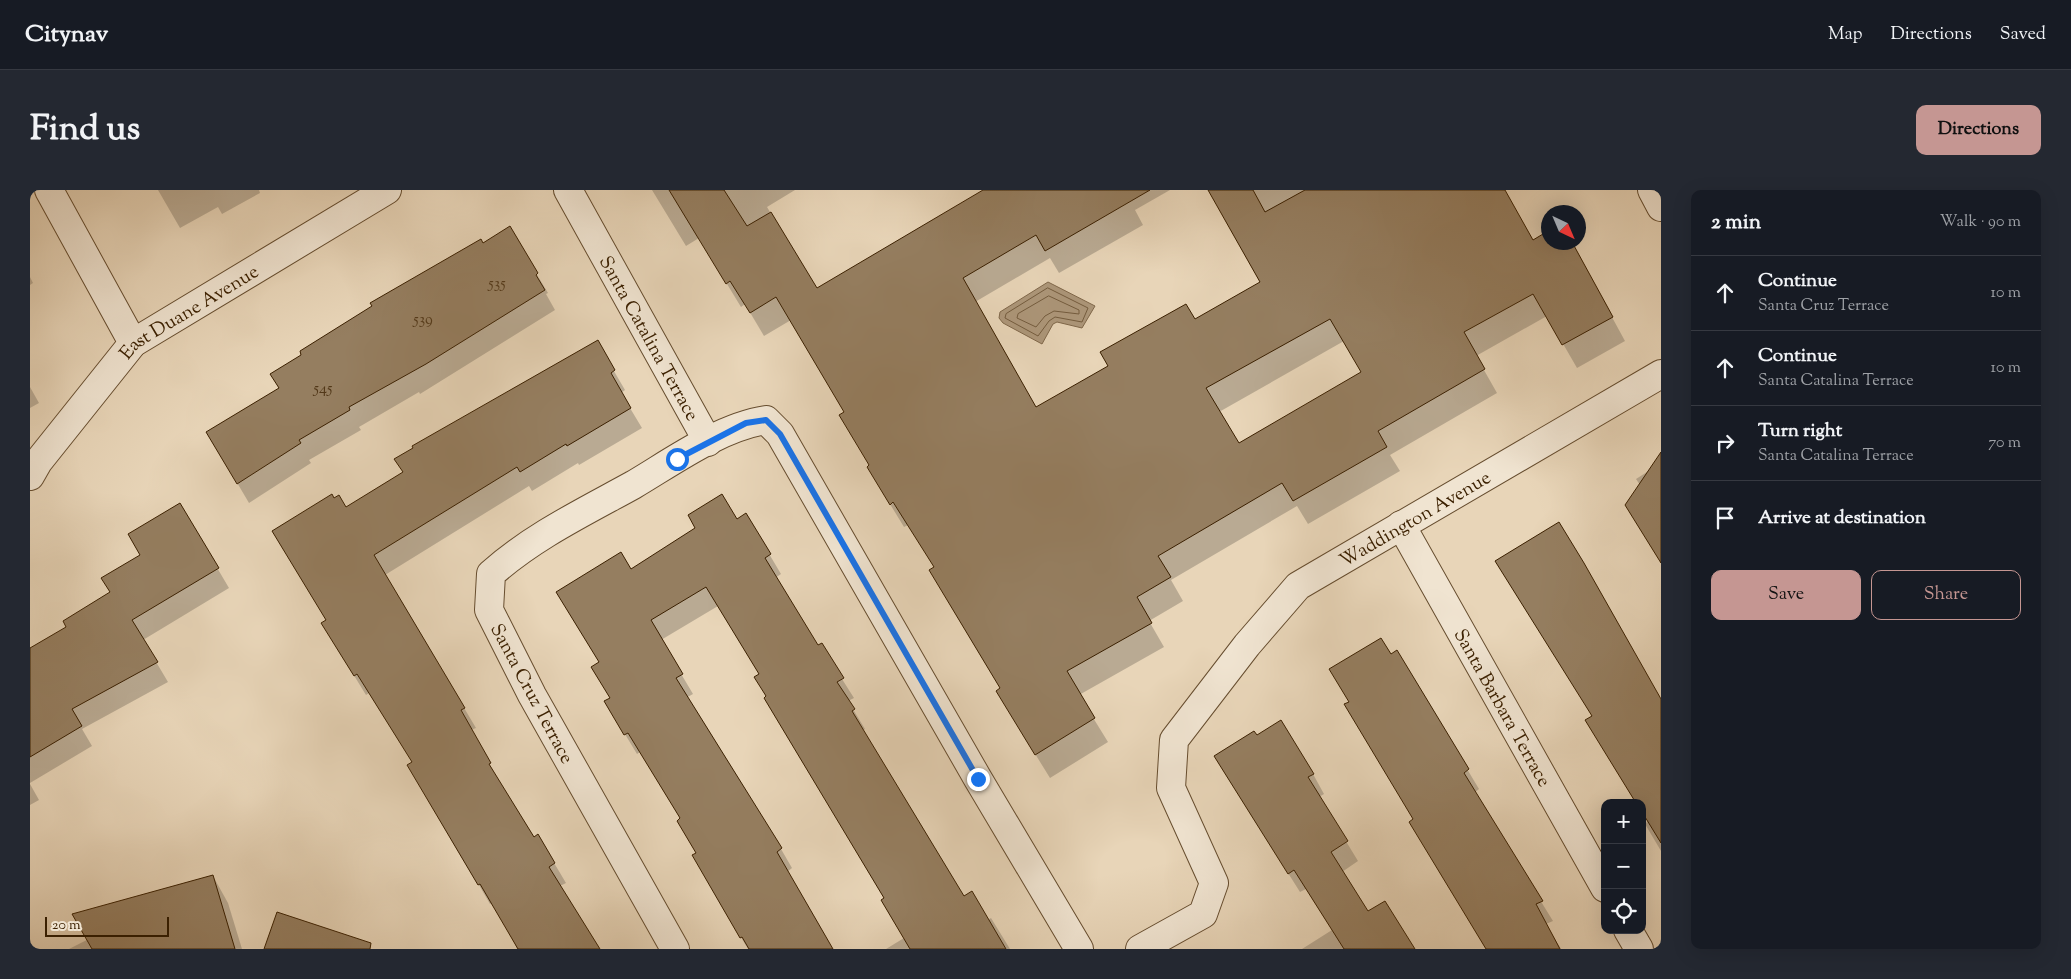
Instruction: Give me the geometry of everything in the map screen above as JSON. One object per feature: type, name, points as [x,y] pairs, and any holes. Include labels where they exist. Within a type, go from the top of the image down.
[{"type":"street","points":[[49,190],[133,343]]},
{"type":"street","name":"East Duane Avenue","points":[[30,476],[38,462],[133,343],[387,190]]},
{"type":"street","name":"Santa Catalina Terrace","points":[[568,190],[708,442],[746,423],[766,420],[780,434],[978,779],[1079,949]]},
{"type":"street","points":[[1652,190],[1661,207]]},
{"type":"street","name":"Waddington Avenue","points":[[1140,949],[1203,914],[1214,884],[1171,788],[1174,740],[1298,586],[1661,374]]},
{"type":"street","name":"Santa Cruz Terrace","points":[[675,949],[532,695],[490,610],[491,574],[516,552],[708,442]]},
{"type":"street","name":"Santa Barbara Terrace","points":[[1401,525],[1601,881]]},
{"type":"street","points":[[1630,934],[1639,949]]},
{"type":"water","points":[[1048,282],[1095,306],[1082,328],[1057,322],[1053,324],[1042,344],[1003,323],[999,318],[1000,312]]},
{"type":"building","points":[[669,190],[724,190],[747,226],[771,212],[817,288],[983,190],[1150,190],[1045,251],[1036,235],[963,278],[1036,407],[1108,366],[1100,352],[1186,304],[1195,319],[1260,282],[1208,190],[1253,190],[1265,212],[1305,190],[1505,190],[1533,240],[1541,235],[1541,250],[1576,250],[1613,317],[1562,345],[1533,294],[1464,332],[1485,369],[1378,431],[1387,447],[1293,501],[1282,483],[1158,556],[1171,577],[1137,597],[1152,623],[1067,671],[1095,718],[1035,755],[996,691],[1000,688],[929,570],[934,567],[893,502],[890,505],[867,467],[869,465],[839,415],[844,412],[776,297],[750,313],[730,281],[726,284]],"holes":[[[1330,319],[1361,372],[1239,443],[1206,388]]]},
{"type":"building","points":[[510,226],[538,273],[536,275],[545,290],[426,364],[349,407],[350,410],[299,440],[301,443],[237,484],[206,432],[279,388],[270,374],[301,355],[300,351],[372,306],[370,303],[481,239],[483,243]]},
{"type":"building","points":[[598,340],[615,370],[611,373],[631,408],[520,472],[517,467],[374,555],[465,708],[461,710],[491,763],[489,764],[534,837],[538,834],[555,863],[549,867],[600,949],[518,949],[407,765],[412,762],[357,674],[354,676],[321,623],[326,620],[272,531],[332,494],[334,498],[339,495],[346,507],[403,472],[394,459],[413,448],[412,446]]},
{"type":"building","points":[[1661,452],[1661,563],[1625,505]]},
{"type":"building","points":[[722,494],[737,519],[746,513],[771,554],[765,558],[818,645],[822,643],[844,678],[837,682],[855,709],[852,711],[964,896],[972,891],[1006,949],[910,949],[881,900],[884,898],[764,698],[766,696],[754,677],[759,674],[706,587],[651,620],[683,674],[676,678],[782,848],[777,852],[833,949],[749,949],[742,937],[740,938],[692,855],[696,853],[677,821],[680,818],[628,733],[624,735],[604,701],[610,698],[591,667],[599,662],[556,592],[621,552],[631,569],[695,528],[688,515]]},
{"type":"building","points":[[180,503],[219,568],[132,620],[158,662],[72,709],[82,726],[30,757],[30,648],[66,627],[63,621],[110,592],[101,578],[140,555],[128,534]]},
{"type":"building","points":[[1559,522],[1584,563],[1661,699],[1661,843],[1646,819],[1646,799],[1634,799],[1585,720],[1592,716],[1495,561]]},
{"type":"building","points":[[1381,638],[1391,654],[1397,650],[1469,769],[1464,773],[1543,901],[1536,904],[1560,949],[1486,949],[1409,822],[1413,819],[1344,704],[1349,702],[1329,669]]},
{"type":"building","points":[[1281,720],[1314,774],[1308,777],[1348,841],[1331,852],[1368,911],[1385,901],[1415,949],[1344,949],[1294,870],[1288,874],[1214,756],[1254,731],[1257,735]]},
{"type":"building","points":[[213,875],[235,949],[92,949],[72,914]]},
{"type":"building","points":[[277,912],[371,943],[370,949],[264,949]]},
{"type":"route","points":[[677,459],[746,423],[766,420],[780,434],[978,779]]}]
